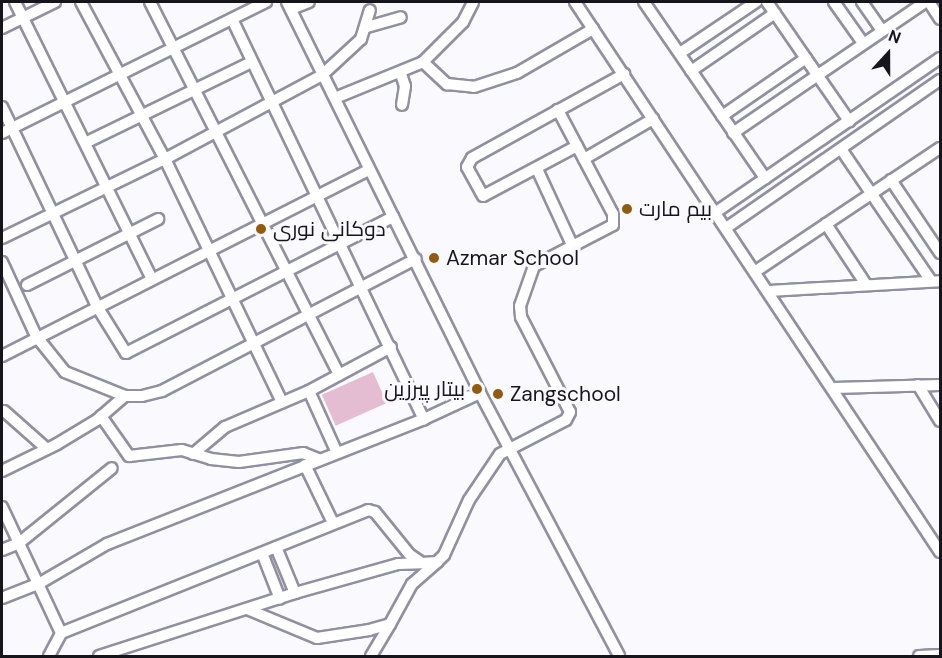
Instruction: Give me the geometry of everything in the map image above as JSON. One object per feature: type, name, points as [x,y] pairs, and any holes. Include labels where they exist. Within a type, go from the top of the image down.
[{"type":"street","points":[[15,2],[87,142],[152,279]]},
{"type":"street","points":[[2,28],[55,2]]},
{"type":"street","points":[[81,2],[165,159],[282,402]]},
{"type":"street","points":[[150,2],[176,49],[307,317],[339,375]]},
{"type":"street","points":[[2,133],[64,101],[176,49],[266,2]]},
{"type":"street","points":[[309,2],[289,5],[369,171],[416,258],[480,393],[512,447],[619,657]]},
{"type":"street","points":[[334,98],[401,74],[423,62],[463,22],[473,2]]},
{"type":"street","points":[[575,2],[834,388],[940,552]]},
{"type":"street","points":[[659,2],[647,5],[765,178]]},
{"type":"street","points":[[680,53],[756,2]]},
{"type":"street","points":[[767,2],[849,121]]},
{"type":"street","points":[[834,2],[863,44]]},
{"type":"street","points":[[862,2],[882,31]]},
{"type":"street","points":[[734,133],[927,2],[940,20]]},
{"type":"street","points":[[2,238],[165,159],[322,75],[347,56],[367,27],[370,10]]},
{"type":"street","points":[[691,70],[775,13]]},
{"type":"street","points":[[367,27],[401,17]]},
{"type":"street","points":[[232,20],[269,102],[391,347],[424,419]]},
{"type":"street","points":[[423,62],[447,84],[474,87],[517,73],[593,29]]},
{"type":"street","points":[[722,116],[806,58]]},
{"type":"street","points":[[716,212],[940,58]]},
{"type":"street","points":[[87,142],[252,62]]},
{"type":"street","points":[[401,74],[405,86],[402,105]]},
{"type":"street","points":[[577,146],[483,196],[467,162],[624,74]]},
{"type":"street","points":[[726,228],[940,80]]},
{"type":"street","points":[[2,107],[98,308],[126,353],[393,217]]},
{"type":"street","points":[[371,657],[412,584],[444,555],[469,500],[500,454],[566,420],[570,412],[521,317],[520,306],[534,266],[613,225],[612,208],[558,110]]},
{"type":"street","points":[[584,159],[654,119]]},
{"type":"street","points":[[841,149],[871,194],[936,281]]},
{"type":"street","points":[[756,271],[891,180],[938,153]]},
{"type":"street","points":[[537,169],[573,247]]},
{"type":"street","points":[[2,356],[36,336],[98,308],[260,222],[369,171]]},
{"type":"street","points":[[891,180],[940,253]]},
{"type":"street","points":[[27,285],[77,263],[158,219]]},
{"type":"street","points":[[826,224],[865,283]]},
{"type":"street","points":[[3,270],[36,336],[65,372],[125,396],[162,391],[362,289],[416,258]]},
{"type":"street","points":[[769,291],[865,283],[936,281]]},
{"type":"street","points":[[193,454],[225,427],[309,391],[391,347]]},
{"type":"street","points":[[834,388],[940,385]]},
{"type":"street","points":[[918,386],[940,421]]},
{"type":"street","points":[[309,391],[337,453]]},
{"type":"street","points":[[2,598],[40,583],[107,544],[424,419],[480,393]]},
{"type":"street","points":[[2,471],[47,449],[100,416],[125,396]]},
{"type":"street","points":[[4,411],[47,449]]},
{"type":"street","points":[[100,416],[129,456],[173,450],[239,462],[303,453],[318,459]]},
{"type":"street","points":[[305,465],[333,524]]},
{"type":"street","points":[[2,550],[19,543],[112,468]]},
{"type":"street","points":[[2,507],[40,583],[61,633]]},
{"type":"street","points":[[49,657],[61,633],[368,510],[375,512],[409,554],[422,562]]},
{"type":"street","points":[[276,547],[295,593]]},
{"type":"street","points":[[261,553],[280,599]]},
{"type":"street","points":[[99,657],[295,593],[398,564],[437,562]]},
{"type":"street","points":[[247,609],[323,639],[390,624]]},
{"type":"street","points":[[919,656],[940,656]]},
{"type":"shaded area","points":[[373,372],[387,403],[336,426],[322,395]]},
{"type":"place","name":"بیم مارت","points":[[627,209]]},
{"type":"place","name":"دوکانی نوری","points":[[261,229]]},
{"type":"place","name":"Azmar School","points":[[434,258]]},
{"type":"place","name":"بيتار پيرزين","points":[[477,389]]},
{"type":"place","name":"Zangschool","points":[[498,394]]}]
